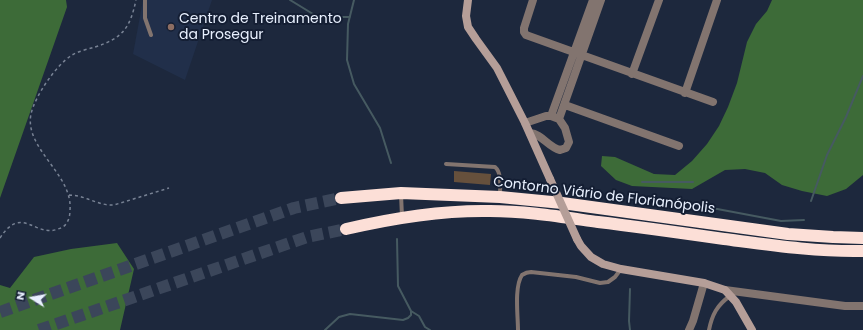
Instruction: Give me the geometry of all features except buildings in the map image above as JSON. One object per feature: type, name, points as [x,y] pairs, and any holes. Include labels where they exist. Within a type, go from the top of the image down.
[{"type":"highway","name":"Contorno Viário de Florianópolis","points":[[341,198],[401,193],[500,197],[562,203],[788,234],[863,238]]},
{"type":"highway","name":"Contorno Viário de Florianópolis","points":[[346,229],[402,217],[458,211],[521,212],[561,216],[787,247],[832,251],[863,251]]},
{"type":"street","points":[[468,0],[466,16],[468,27],[497,68],[530,133],[577,239],[591,257],[603,264],[621,269],[704,283],[727,293],[845,306],[863,306]]},
{"type":"street","points":[[533,0],[524,28],[524,32],[530,37],[713,102]]},
{"type":"street","points":[[555,117],[565,105],[593,0]]},
{"type":"street","points":[[555,117],[578,54],[601,0]]},
{"type":"street","points":[[632,74],[658,0]]},
{"type":"street","points":[[685,92],[718,0]]},
{"type":"street","points":[[565,105],[679,146]]},
{"type":"street","points":[[525,123],[546,116],[555,117],[566,128],[569,142],[566,148],[560,150],[555,149],[536,133],[530,133]]},
{"type":"street","points":[[689,330],[704,283]]},
{"type":"street","points":[[727,293],[736,302],[752,330]]},
{"type":"lane","points":[[145,0],[145,18],[151,35]]},
{"type":"lane","points":[[446,164],[495,167],[498,169],[500,174],[500,197]]},
{"type":"lane","points":[[401,193],[402,217]]},
{"type":"lane","points":[[518,330],[518,292],[522,276],[526,273],[531,272],[576,277],[600,283],[608,282],[615,278],[621,269]]},
{"type":"lane","points":[[709,330],[712,315],[727,293]]},
{"type":"path","points":[[0,238],[11,225],[22,222],[47,231],[57,230],[65,226],[70,217],[69,195],[58,174],[34,136],[31,126],[31,114],[50,78],[64,62],[72,55],[105,43],[124,32],[130,23],[136,0]]},
{"type":"path","points":[[69,195],[81,196],[105,206],[114,205],[169,188]]},
{"type":"shaded area","name":"Centro de Treinamento da Prosegur","points":[[143,0],[212,0],[185,80],[133,54]]},
{"type":"green space","points":[[0,0],[66,0],[67,7],[0,198]]},
{"type":"green space","points":[[772,0],[863,0],[863,175],[846,189],[827,196],[782,185],[765,173],[745,169],[725,170],[692,189],[632,186],[616,180],[601,166],[602,156],[615,157],[654,174],[675,175],[692,161],[707,144],[719,126],[737,83],[747,42],[756,24],[767,11]]},
{"type":"green space","points":[[117,243],[134,269],[120,330],[0,330],[0,285],[10,288],[34,257],[71,249]]},
{"type":"waterway","points":[[290,0],[313,14],[321,17],[350,17]]},
{"type":"waterway","points":[[354,0],[348,24],[347,60],[354,84],[380,128],[391,163]]},
{"type":"waterway","points":[[811,201],[827,155],[846,117],[863,76]]},
{"type":"waterway","points":[[642,182],[693,182]]},
{"type":"waterway","points":[[712,208],[781,221],[804,220]]},
{"type":"waterway","points":[[397,239],[398,286],[411,311],[419,316],[425,327],[430,330]]},
{"type":"waterway","points":[[630,289],[630,330]]},
{"type":"waterway","points":[[325,330],[339,317],[350,314],[403,320],[411,315],[411,311]]},
{"type":"tunnel","points":[[0,312],[294,208],[341,198]]},
{"type":"tunnel","points":[[39,330],[307,237],[346,229]]},
{"type":"place","name":"Centro de Treinamento da Prosegur","points":[[171,27]]}]
